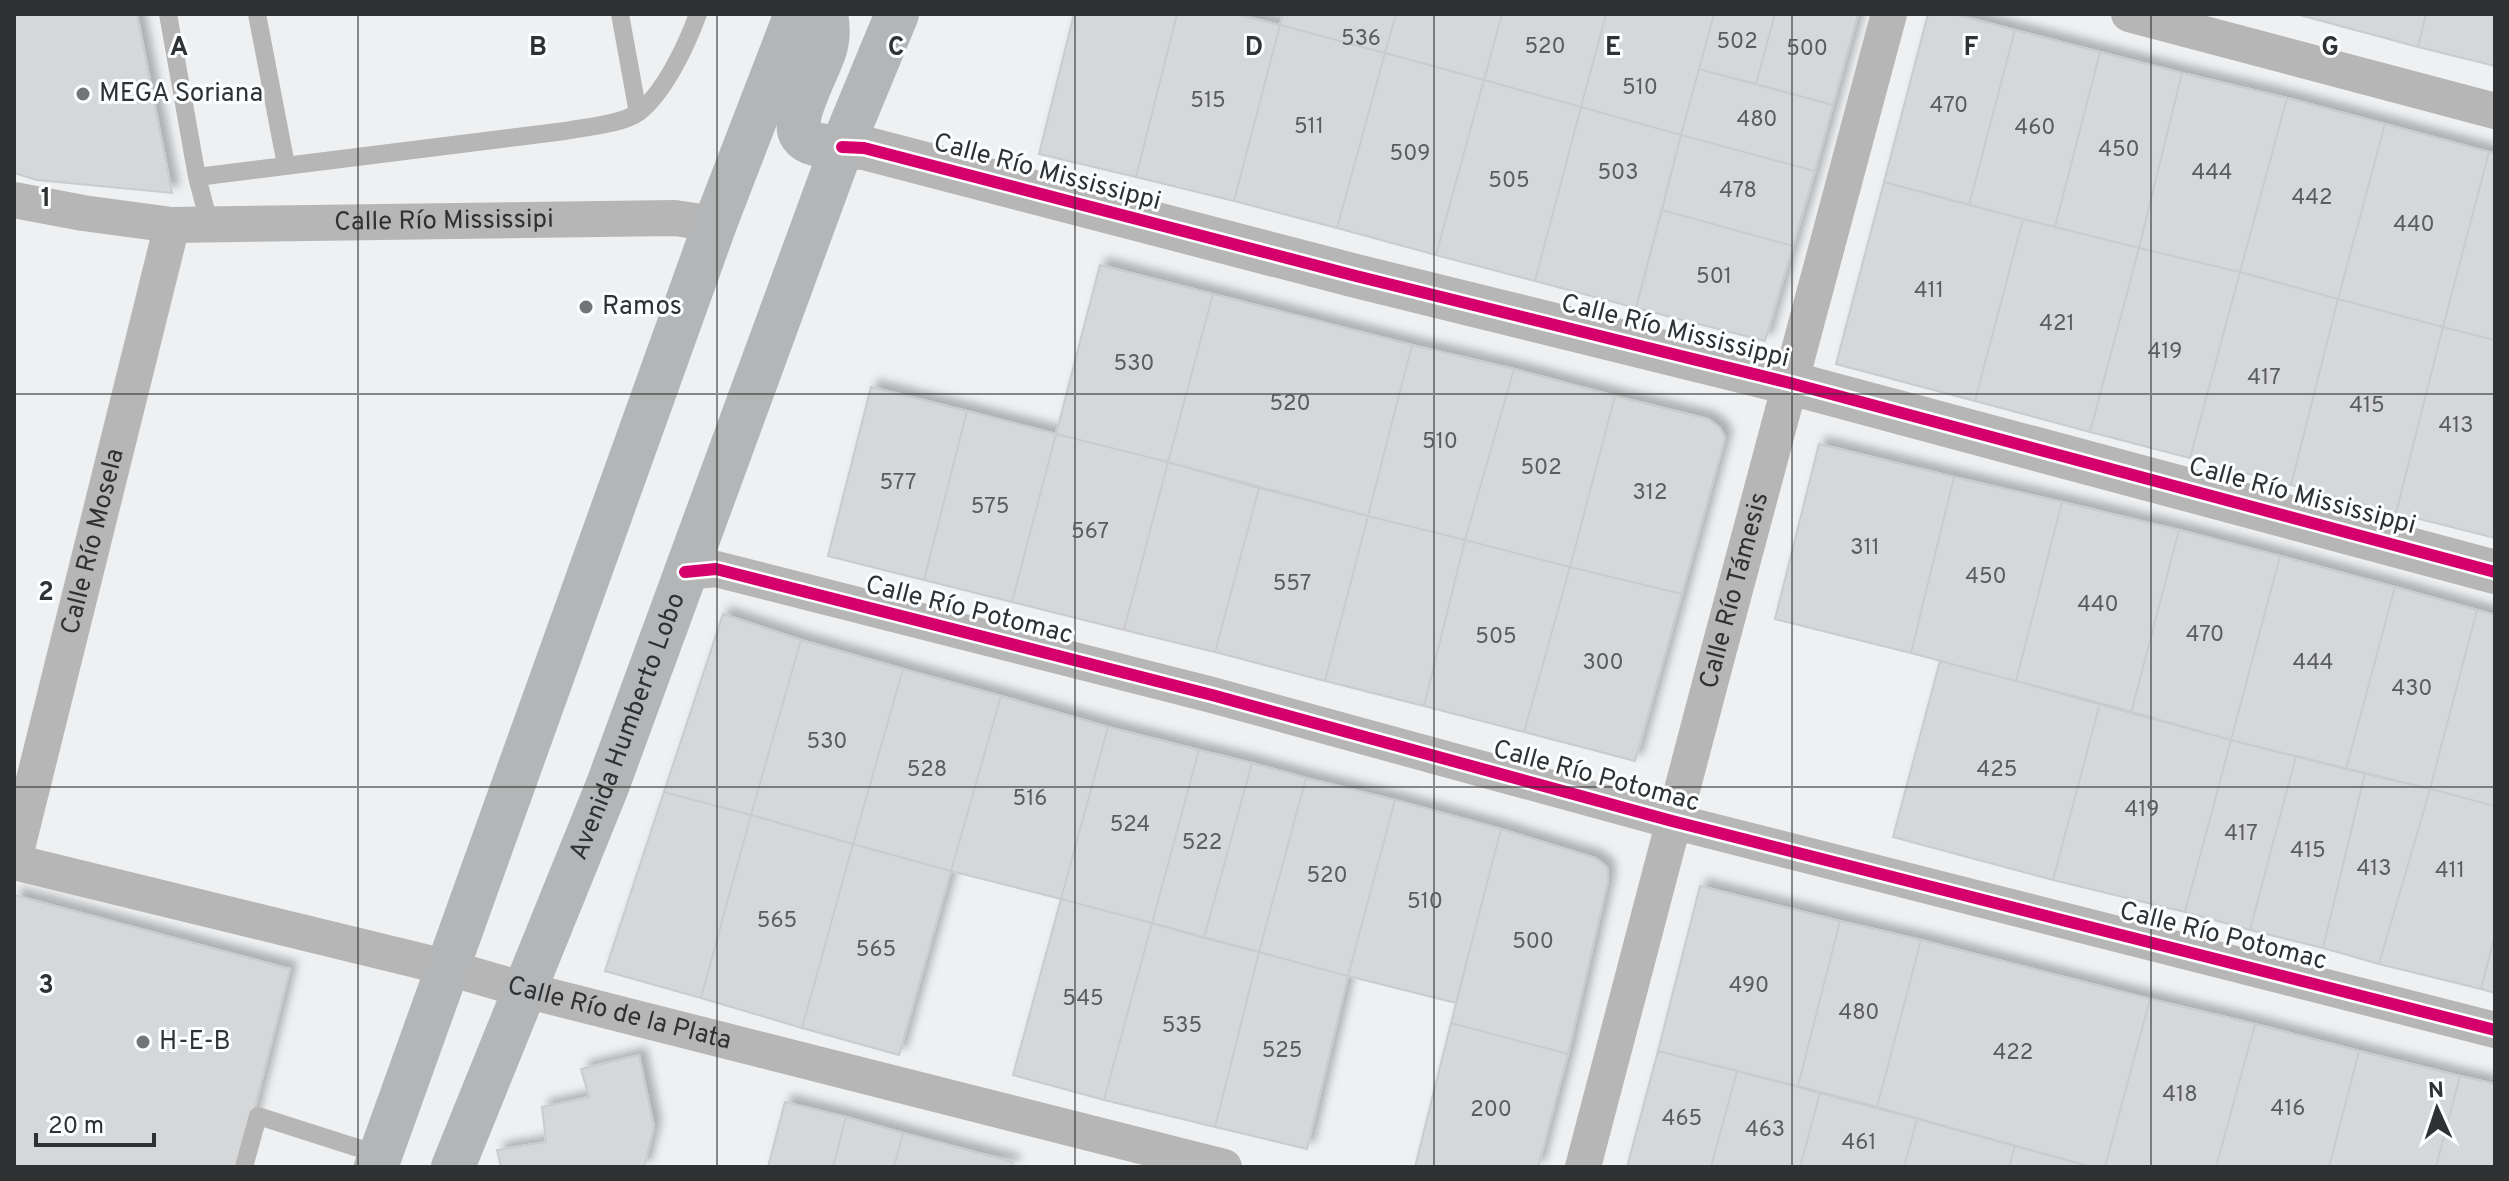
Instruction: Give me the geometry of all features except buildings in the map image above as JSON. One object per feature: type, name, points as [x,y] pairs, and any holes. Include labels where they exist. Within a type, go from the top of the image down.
[{"type":"main road","points":[[378,1161],[715,224],[796,14]]},
{"type":"main road","points":[[826,14],[826,49],[797,120],[800,135],[807,141],[842,147]]},
{"type":"main road","name":"Avenida Humberto Lobo","points":[[453,1167],[607,787],[842,147],[897,14]]},
{"type":"street","name":"Calle Río Támesis","points":[[1583,1167],[1672,821],[1889,14]]},
{"type":"street","points":[[2129,14],[2495,111]]},
{"type":"street","name":"Calle Río Mississippi","points":[[842,147],[864,148],[1356,276],[1790,383],[2495,572]]},
{"type":"street","name":"Calle Río Mississipi","points":[[14,200],[172,225],[645,218],[675,218],[715,224]]},
{"type":"street","name":"Calle Río Mosela","points":[[14,861],[172,225]]},
{"type":"street","name":"Calle Río Potomac","points":[[685,572],[716,569],[1212,695],[1672,821],[2495,1030]]},
{"type":"street","name":"Calle Río de la Plata","points":[[14,861],[449,968],[525,990],[1224,1167]]},
{"type":"lane","points":[[168,14],[197,177],[210,226]]},
{"type":"lane","points":[[257,14],[286,165]]},
{"type":"lane","points":[[620,14],[638,113]]},
{"type":"lane","points":[[197,177],[606,124],[638,113],[659,89],[687,41],[698,14]]},
{"type":"lane","points":[[244,1167],[258,1116],[378,1161]]},
{"type":"cycle path","points":[[842,147],[864,148],[1356,276],[1790,383],[2495,572]]},
{"type":"cycle path","points":[[685,572],[716,569],[1212,695],[1672,821],[2495,1030]]},
{"type":"place","name":"MEGA Soriana","points":[[83,94]]},
{"type":"place","name":"Ramos","points":[[586,307]]},
{"type":"place","name":"H-E-B","points":[[143,1042]]}]
